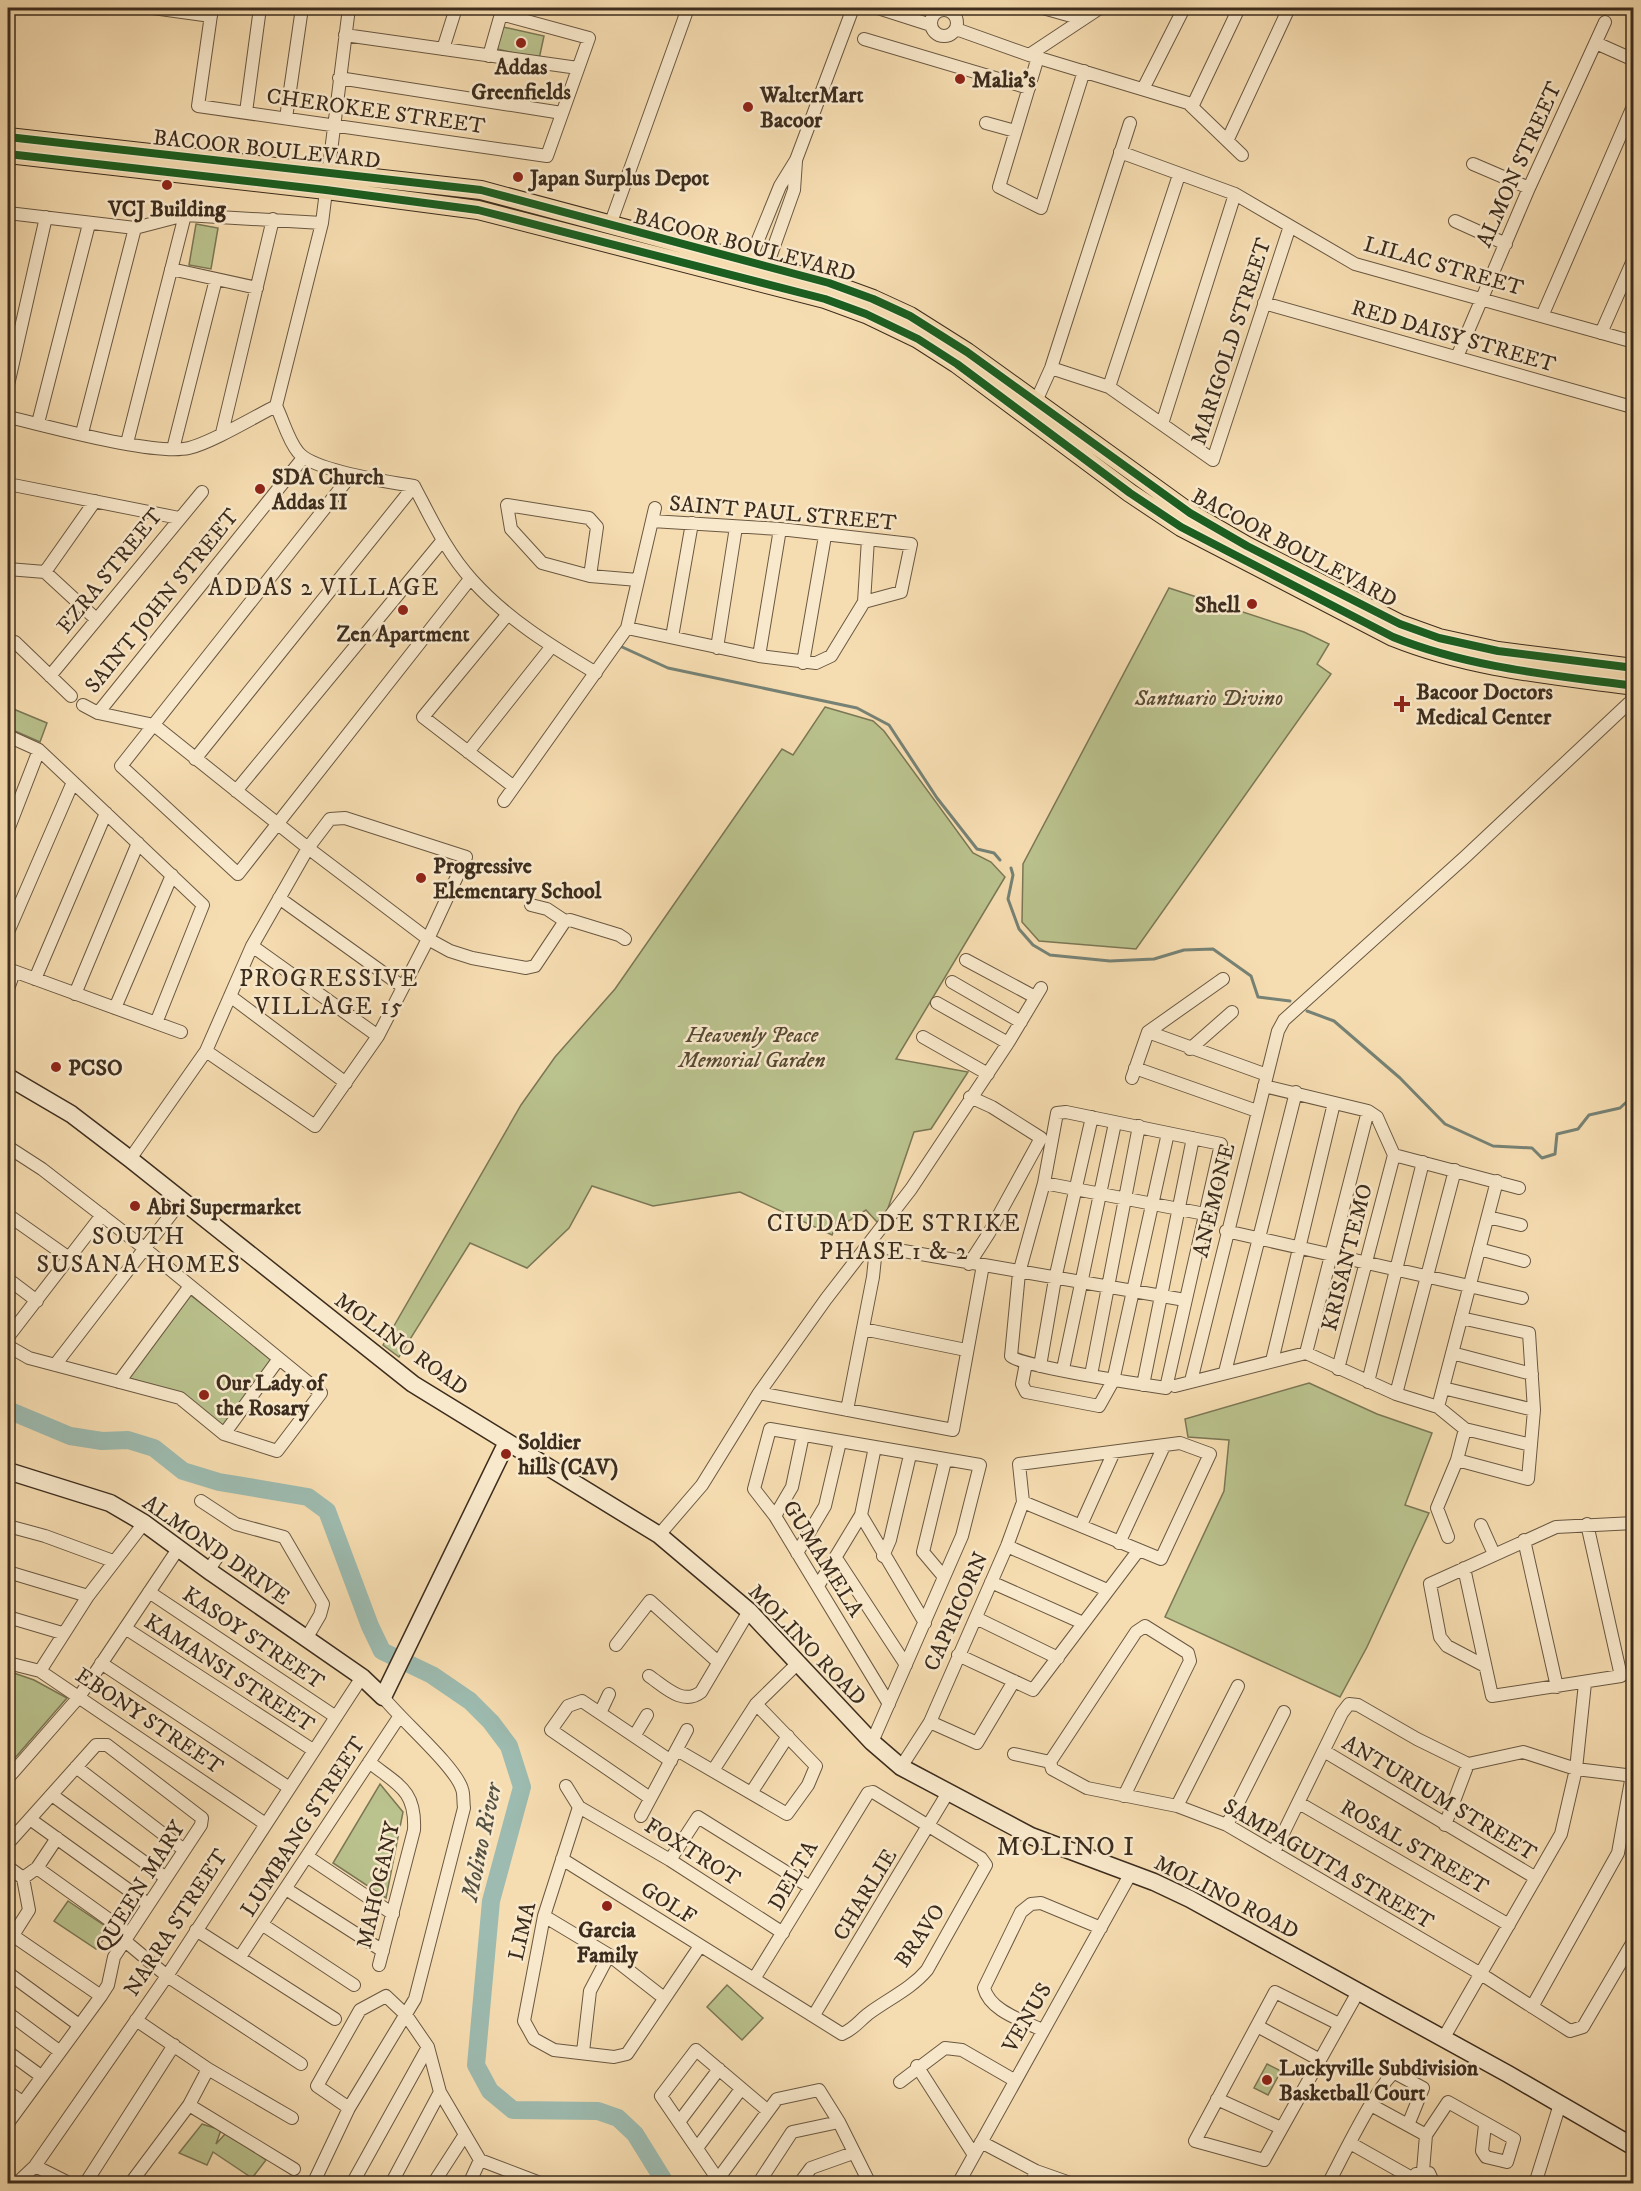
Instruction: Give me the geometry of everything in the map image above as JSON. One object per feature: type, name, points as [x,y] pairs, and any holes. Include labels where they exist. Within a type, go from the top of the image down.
[{"type":"main road","name":"BACOOR BOULEVARD","points":[[8,137],[327,182],[478,210],[825,299],[866,314],[918,339],[1190,513],[1260,554],[1400,624],[1439,638],[1498,651],[1634,668]]},
{"type":"main road","name":"BACOOR BOULEVARD","points":[[8,154],[327,182],[481,190],[840,287],[910,316],[968,352],[1130,494],[1181,527],[1393,637],[1429,652],[1512,670],[1634,686]]},
{"type":"main road","name":"MOLINO ROAD","points":[[8,1077],[71,1114],[413,1384],[659,1535],[749,1611],[872,1742],[901,1767],[947,1794],[1031,1836],[1131,1873],[1190,1899],[1634,2147]]},
{"type":"main road","points":[[383,1697],[414,1639],[507,1442]]},
{"type":"main road","name":"ALMOND DRIVE","points":[[8,1471],[110,1503],[144,1523],[362,1677],[383,1697]]},
{"type":"street","points":[[153,8],[212,12]]},
{"type":"street","points":[[246,112],[260,8]]},
{"type":"street","points":[[286,118],[302,8]]},
{"type":"street","points":[[349,8],[332,124],[321,223],[276,406],[303,458],[351,475],[414,486]]},
{"type":"street","points":[[443,49],[456,8]]},
{"type":"street","points":[[610,225],[688,8]]},
{"type":"street","points":[[758,264],[774,202],[780,186],[796,160],[852,8]]},
{"type":"street","points":[[878,8],[931,25],[942,36],[950,35],[956,29],[957,17],[943,10],[923,8]]},
{"type":"street","points":[[1043,8],[1082,19]]},
{"type":"street","points":[[1084,71],[1039,213],[999,187],[1029,88],[1033,56],[1100,8]]},
{"type":"street","points":[[1143,89],[1184,8]]},
{"type":"street","points":[[1192,107],[1239,8]]},
{"type":"street","points":[[1228,139],[1289,8]]},
{"type":"street","points":[[931,25],[943,10]]},
{"type":"street","name":"CHEROKEE STREET","points":[[212,12],[198,106],[547,156],[562,113]]},
{"type":"street","points":[[339,78],[562,113],[589,38],[501,14],[489,56]]},
{"type":"street","name":"ALMON STREET","points":[[1457,357],[1529,188],[1605,22]]},
{"type":"street","points":[[956,29],[1192,107],[1228,139],[1242,155]]},
{"type":"street","points":[[345,35],[578,69]]},
{"type":"street","points":[[864,39],[1029,88]]},
{"type":"street","points":[[1596,43],[1634,60]]},
{"type":"street","points":[[1543,314],[1634,104]]},
{"type":"street","points":[[986,123],[1015,131]]},
{"type":"street","points":[[1032,410],[1051,369],[1130,123]]},
{"type":"street","name":"LILAC STREET","points":[[1120,152],[1235,194],[1355,264],[1543,314],[1634,342]]},
{"type":"street","points":[[758,264],[788,207],[794,190],[796,160]]},
{"type":"street","points":[[1473,164],[1529,188]]},
{"type":"street","points":[[1109,387],[1179,175]]},
{"type":"street","points":[[1162,424],[1235,194]]},
{"type":"street","points":[[774,202],[788,207]]},
{"type":"street","points":[[8,213],[135,228],[185,215],[321,223]]},
{"type":"street","points":[[127,443],[185,215]]},
{"type":"street","points":[[8,385],[46,217]]},
{"type":"street","points":[[222,433],[273,219]]},
{"type":"street","points":[[1455,221],[1506,244]]},
{"type":"street","points":[[38,423],[89,224]]},
{"type":"street","name":"MARIGOLD STREET","points":[[1051,369],[1109,387],[1213,460],[1290,226]]},
{"type":"street","points":[[82,433],[135,228]]},
{"type":"street","points":[[1601,333],[1634,258]]},
{"type":"street","points":[[171,269],[256,288]]},
{"type":"street","points":[[173,449],[216,279]]},
{"type":"street","name":"RED DAISY STREET","points":[[1264,303],[1633,406]]},
{"type":"street","points":[[8,417],[127,443],[173,449],[190,448],[276,406]]},
{"type":"street","name":"SAINT JOHN STREET","points":[[98,713],[303,458]]},
{"type":"street","points":[[351,475],[122,766],[238,874],[471,579]]},
{"type":"street","points":[[8,484],[179,518]]},
{"type":"street","points":[[414,486],[443,540],[471,579],[508,614],[552,646],[596,673]]},
{"type":"street","points":[[195,759],[414,486]]},
{"type":"street","name":"EZRA STREET","points":[[50,676],[202,492]]},
{"type":"street","points":[[45,572],[95,501]]},
{"type":"street","points":[[590,576],[597,527],[589,518],[507,505],[511,529],[542,563],[590,576],[638,580]]},
{"type":"street","points":[[504,801],[627,628],[655,508]]},
{"type":"street","name":"SAINT PAUL STREET","points":[[652,521],[780,529],[825,536],[911,544],[902,592],[864,603]]},
{"type":"street","points":[[672,637],[692,523]]},
{"type":"street","points":[[717,648],[736,527]]},
{"type":"street","points":[[759,656],[780,529]]},
{"type":"street","points":[[803,663],[825,536]]},
{"type":"street","points":[[627,628],[759,656],[816,663],[831,656],[864,603],[868,539]]},
{"type":"street","points":[[236,791],[443,540]]},
{"type":"street","points":[[8,569],[45,572],[96,619]]},
{"type":"street","points":[[508,614],[423,717],[514,787]]},
{"type":"street","points":[[8,642],[15,642],[71,696]]},
{"type":"street","points":[[468,752],[552,646]]},
{"type":"street","name":"ANEMONE","points":[[1191,1381],[1226,1231],[1278,1031],[1291,1011],[1466,857],[1631,701],[1634,693]]},
{"type":"street","points":[[83,705],[98,713],[154,725],[308,848],[428,939],[450,951],[472,958],[526,968],[535,966],[565,921]]},
{"type":"street","points":[[8,736],[39,750],[204,905],[156,1023]]},
{"type":"street","points":[[8,830],[39,750]]},
{"type":"street","points":[[8,932],[73,782]]},
{"type":"street","points":[[35,980],[106,813]]},
{"type":"street","points":[[130,1159],[206,1051],[252,946],[308,848],[330,819],[345,818],[466,857],[428,939],[378,1036],[315,1126],[206,1051]]},
{"type":"street","points":[[75,994],[138,843]]},
{"type":"street","points":[[115,1008],[172,875]]},
{"type":"street","points":[[279,898],[403,987]]},
{"type":"street","points":[[531,905],[547,909],[565,921],[620,935],[625,939]]},
{"type":"street","points":[[252,946],[378,1036]]},
{"type":"street","points":[[659,1535],[702,1485],[759,1393],[825,1299],[872,1246],[970,1097],[988,1074],[1038,993],[966,960]]},
{"type":"street","points":[[8,989],[11,971],[181,1032]]},
{"type":"street","points":[[1223,979],[1148,1032],[1134,1073],[1257,1111]]},
{"type":"street","points":[[952,982],[1021,1022]]},
{"type":"street","points":[[230,996],[346,1083]]},
{"type":"street","points":[[937,1003],[1008,1043]]},
{"type":"street","points":[[1190,1049],[1232,1012]]},
{"type":"street","points":[[1148,1032],[1296,1092],[1368,1111],[1377,1117],[1394,1155],[1520,1188]]},
{"type":"street","points":[[922,1036],[988,1074]]},
{"type":"street","points":[[1225,1372],[1296,1092]]},
{"type":"street","points":[[969,1264],[989,1233],[1041,1138],[992,1107],[970,1097]]},
{"type":"street","points":[[1272,1361],[1334,1103]]},
{"type":"street","points":[[1306,1353],[1368,1111]]},
{"type":"street","points":[[1058,1113],[1092,1117],[1221,1144],[1166,1388],[1113,1381],[1040,1366],[1014,1360],[1011,1356],[1019,1273],[1044,1183],[1058,1113]]},
{"type":"street","points":[[1040,1366],[1055,1279],[1092,1117]]},
{"type":"street","points":[[1063,1369],[1115,1123]]},
{"type":"street","points":[[1091,1375],[1106,1287],[1139,1126]]},
{"type":"street","points":[[1026,1363],[1022,1384],[1026,1392],[1099,1406],[1113,1381],[1168,1133]]},
{"type":"street","points":[[1143,1385],[1193,1138]]},
{"type":"street","points":[[8,1147],[42,1169],[144,1248],[321,1393],[277,1450],[224,1434],[180,1398],[29,1358],[8,1346]]},
{"type":"street","name":"KRISANTEMO","points":[[1338,1369],[1394,1155]]},
{"type":"street","points":[[1368,1382],[1423,1162]]},
{"type":"street","points":[[1396,1394],[1455,1170]]},
{"type":"street","points":[[1438,1407],[1497,1181]]},
{"type":"street","points":[[1044,1183],[1205,1214]]},
{"type":"street","points":[[55,1365],[182,1200]]},
{"type":"street","points":[[8,1215],[69,1258]]},
{"type":"street","points":[[8,1337],[102,1215]]},
{"type":"street","points":[[1488,1216],[1521,1225]]},
{"type":"street","points":[[1226,1231],[1522,1298]]},
{"type":"street","points":[[872,1246],[1185,1300]]},
{"type":"street","points":[[848,1410],[862,1329],[872,1246]]},
{"type":"street","points":[[1479,1249],[1524,1261]]},
{"type":"street","points":[[759,1393],[953,1430],[983,1265]]},
{"type":"street","points":[[8,1279],[37,1301]]},
{"type":"street","points":[[119,1382],[190,1286]]},
{"type":"street","points":[[1456,1460],[1528,1479],[1534,1410],[1529,1333],[1461,1318]]},
{"type":"street","points":[[862,1329],[966,1350]]},
{"type":"street","points":[[1174,1386],[1306,1353],[1396,1394],[1438,1407],[1465,1428],[1531,1445]]},
{"type":"street","points":[[1452,1353],[1532,1374]]},
{"type":"street","points":[[224,1434],[278,1360]]},
{"type":"street","points":[[1443,1388],[1534,1410]]},
{"type":"street","points":[[1448,1537],[1437,1508],[1456,1460],[1465,1428]]},
{"type":"street","name":"GUMAMELA","points":[[803,1435],[770,1429],[754,1489],[775,1516],[889,1704]]},
{"type":"street","points":[[775,1516],[792,1487],[803,1435],[945,1461],[980,1465],[962,1536],[872,1742]]},
{"type":"street","points":[[797,1553],[825,1506],[840,1442]]},
{"type":"street","points":[[1023,1502],[1161,1559],[1210,1454],[1180,1443],[1113,1454],[1081,1525]]},
{"type":"street","points":[[1119,1543],[1164,1446]]},
{"type":"street","points":[[818,1586],[861,1515],[875,1447]]},
{"type":"street","name":"CAPRICORN","points":[[901,1767],[930,1722],[1007,1546],[1023,1502],[1018,1464],[1113,1454]]},
{"type":"street","points":[[883,1556],[890,1540],[910,1455]]},
{"type":"street","points":[[945,1461],[922,1552],[945,1577]]},
{"type":"street","points":[[201,1501],[236,1524],[284,1537],[323,1604],[321,1616],[306,1639]]},
{"type":"street","points":[[861,1515],[883,1556],[925,1623]]},
{"type":"street","points":[[40,1671],[88,1596],[144,1523]]},
{"type":"street","points":[[1485,1666],[1447,1646],[1440,1637],[1430,1584],[1556,1527],[1634,1523]]},
{"type":"street","points":[[1464,1568],[1492,1696],[1621,1676],[1587,1524]]},
{"type":"street","points":[[1481,1525],[1494,1554]]},
{"type":"street","points":[[8,1526],[45,1536],[113,1561]]},
{"type":"street","points":[[1524,1540],[1557,1687]]},
{"type":"street","points":[[1007,1546],[1107,1590]]},
{"type":"street","points":[[8,1778],[78,1697],[178,1549]]},
{"type":"street","points":[[958,1655],[1033,1690],[1138,1551]]},
{"type":"street","points":[[208,1570],[218,1556]]},
{"type":"street","points":[[836,1558],[906,1665]]},
{"type":"street","points":[[8,1572],[88,1596]]},
{"type":"street","points":[[992,1582],[1083,1623]]},
{"type":"street","name":"KASOY STREET","points":[[149,1592],[336,1717]]},
{"type":"street","points":[[616,1645],[650,1601],[718,1662]]},
{"type":"street","points":[[649,1677],[683,1699],[693,1698],[701,1692],[749,1611]]},
{"type":"street","points":[[8,1617],[63,1632]]},
{"type":"street","points":[[976,1618],[1058,1658]]},
{"type":"street","points":[[1014,1754],[1050,1762],[1136,1632],[1145,1626],[1188,1653],[1190,1661],[1124,1796]]},
{"type":"street","name":"KAMANSI STREET","points":[[125,1628],[313,1750]]},
{"type":"street","name":"EBONY STREET","points":[[8,1663],[40,1671],[264,1823]]},
{"type":"street","points":[[101,1663],[288,1787]]},
{"type":"street","points":[[714,1769],[756,1704],[798,1663]]},
{"type":"street","name":"NARRA STREET","points":[[16,2184],[35,2166],[167,1976],[264,1823],[362,1677]]},
{"type":"street","points":[[930,1722],[977,1743],[1014,1682]]},
{"type":"street","points":[[1443,2039],[1561,1834],[1576,1769],[1585,1683]]},
{"type":"street","points":[[1178,1806],[1238,1686]]},
{"type":"street","points":[[601,1711],[609,1694]]},
{"type":"street","points":[[313,2184],[349,2108],[406,2015],[420,1987],[464,1808],[462,1789],[452,1771],[399,1718],[383,1697]]},
{"type":"street","points":[[650,1798],[551,1730],[568,1706],[582,1701],[601,1711],[634,1735],[674,1755],[714,1769],[787,1814],[808,1785],[816,1766],[756,1704]]},
{"type":"street","points":[[1274,1852],[1342,1713],[1350,1704],[1358,1705],[1417,1739],[1468,1764],[1523,1752],[1576,1769],[1633,1775],[1618,1853],[1532,2007]]},
{"type":"street","points":[[1227,1825],[1284,1712]]},
{"type":"street","points":[[634,1735],[647,1715]]},
{"type":"street","name":"LUMBANG STREET","points":[[240,1957],[399,1718]]},
{"type":"street","points":[[640,1816],[687,1730]]},
{"type":"street","points":[[751,1792],[788,1736]]},
{"type":"street","name":"QUEEN MARY","points":[[8,2122],[101,1996],[108,1985],[114,1957],[201,1825],[202,1818],[107,1745],[100,1743],[76,1767]]},
{"type":"street","name":"ANTURIUM STREET","points":[[1324,1751],[1536,1878]]},
{"type":"street","name":"MAHOGANY","points":[[369,1762],[405,1790],[415,1809],[414,1830],[379,1965]]},
{"type":"street","name":"SAMPAGUITA STREET","points":[[1050,1762],[1052,1769],[1087,1788],[1178,1806],[1227,1825],[1481,1974],[1570,2031],[1583,2027],[1634,1940]]},
{"type":"street","points":[[1445,1825],[1468,1764]]},
{"type":"street","points":[[11,1840],[76,1767],[184,1850]]},
{"type":"street","points":[[566,1786],[579,1807]]},
{"type":"street","name":"DELTA","points":[[754,1979],[868,1792],[873,1792],[930,1825]]},
{"type":"street","name":"CHARLIE","points":[[814,2015],[947,1794]]},
{"type":"street","points":[[52,1795],[166,1878]]},
{"type":"street","name":"ROSAL STREET","points":[[1299,1803],[1509,1925]]},
{"type":"street","name":"LIMA","points":[[579,1807],[544,1916],[524,2021],[534,2039],[554,2050],[614,2057],[627,2054],[664,1998]]},
{"type":"street","name":"FOXTROT","points":[[579,1807],[670,1860],[783,1933]]},
{"type":"street","points":[[670,1860],[698,1817],[810,1887]]},
{"type":"street","points":[[30,1819],[148,1904]]},
{"type":"street","name":"BRAVO","points":[[842,2034],[853,2030],[867,2015],[918,1980],[927,1970],[986,1865],[981,1858],[930,1825]]},
{"type":"street","points":[[23,1878],[37,1868],[57,1838]]},
{"type":"street","points":[[308,1857],[393,1914]]},
{"type":"street","name":"GOLF","points":[[562,1859],[842,2034]]},
{"type":"street","points":[[8,1868],[23,1878],[29,1910],[10,1939],[101,1996]]},
{"type":"street","points":[[37,1868],[127,1938],[167,1976],[301,2064]]},
{"type":"street","name":"VENUS","points":[[958,2184],[1131,1873]]},
{"type":"street","points":[[286,1889],[383,1951]]},
{"type":"street","points":[[1042,2030],[987,1999],[984,1988],[1021,1912],[1031,1904],[1041,1903],[1101,1928]]},
{"type":"street","points":[[544,1916],[609,1955],[664,1998],[700,1947]]},
{"type":"street","points":[[262,1925],[354,1985]]},
{"type":"street","points":[[196,1930],[335,2019]]},
{"type":"street","points":[[583,2052],[590,1991],[609,1955]]},
{"type":"street","points":[[8,1973],[79,2025]]},
{"type":"street","points":[[1339,2024],[1275,1992],[1195,2141],[1264,2160],[1358,1992]]},
{"type":"street","points":[[349,2108],[317,2086],[360,2010],[386,1996],[406,2015],[428,2047],[440,2092],[480,2160],[543,2184]]},
{"type":"street","points":[[8,2013],[59,2052]]},
{"type":"street","points":[[136,2020],[208,2068],[292,2118]]},
{"type":"street","points":[[1258,2027],[1320,2060]]},
{"type":"street","points":[[85,2184],[174,2045]]},
{"type":"street","points":[[352,2184],[428,2047]]},
{"type":"street","points":[[900,2082],[917,2066],[945,2048],[962,2050],[1014,2080]]},
{"type":"street","points":[[768,2111],[700,2050],[692,2052],[661,2096],[719,2182],[777,2099],[819,2090],[839,2122],[870,2184]]},
{"type":"street","points":[[8,2052],[41,2076]]},
{"type":"street","points":[[917,2066],[974,2155]]},
{"type":"street","points":[[130,2184],[189,2105],[208,2068]]},
{"type":"street","points":[[679,2122],[719,2069]]},
{"type":"street","points":[[1330,2183],[1371,2104],[1390,2075],[1395,2073],[1420,2085],[1423,2094],[1408,2125]]},
{"type":"street","points":[[697,2148],[741,2089]]},
{"type":"street","points":[[8,2092],[22,2102]]},
{"type":"street","points":[[391,2184],[440,2092]]},
{"type":"street","points":[[1217,2099],[1281,2128]]},
{"type":"street","points":[[1416,2178],[1426,2135],[1448,2102],[1485,2125],[1514,2139],[1507,2163],[1486,2157],[1482,2151],[1481,2143],[1485,2125]]},
{"type":"street","points":[[1371,2104],[1426,2135]]},
{"type":"street","points":[[1536,2184],[1560,2104]]},
{"type":"street","points":[[189,2105],[294,2169]]},
{"type":"street","points":[[758,2184],[792,2132],[839,2122]]},
{"type":"street","points":[[433,2184],[464,2136]]},
{"type":"street","points":[[981,2142],[1036,2171],[1073,2184]]},
{"type":"street","points":[[1350,2143],[1416,2178],[1432,2175],[1434,2184]]},
{"type":"street","points":[[799,2184],[811,2168],[853,2154]]},
{"type":"street","points":[[469,2184],[480,2160]]},
{"type":"street","points":[[35,2166],[71,2184]]},
{"type":"street","points":[[1031,2184],[1036,2171]]},
{"type":"green space","name":"Addas Greenfields","points":[[503,27],[544,36],[539,59],[497,49]]},
{"type":"green space","points":[[196,224],[218,228],[211,269],[189,265]]},
{"type":"green space","name":"Santuario Divino","points":[[1169,588],[1304,632],[1329,644],[1317,664],[1331,674],[1136,949],[1039,941],[1022,922],[1023,864]]},
{"type":"green space","name":"Heavenly Peace Memorial Garden","points":[[825,707],[873,721],[884,731],[973,853],[991,862],[1005,877],[896,1059],[968,1072],[931,1129],[914,1132],[884,1220],[878,1223],[866,1210],[834,1230],[832,1235],[740,1192],[653,1206],[592,1186],[569,1228],[527,1268],[470,1243],[399,1357],[383,1345],[521,1105],[555,1057],[615,989],[782,749],[793,755]]},
{"type":"green space","points":[[11,708],[47,723],[40,742],[8,728]]},
{"type":"green space","points":[[189,1294],[274,1360],[224,1427],[182,1394],[125,1377]]},
{"type":"green space","points":[[1309,1383],[1377,1414],[1432,1433],[1405,1505],[1429,1513],[1367,1647],[1340,1697],[1165,1617],[1224,1491],[1229,1440],[1188,1437],[1185,1419]]},
{"type":"green space","points":[[8,1671],[34,1680],[67,1698],[8,1766]]},
{"type":"green space","points":[[380,1784],[403,1812],[386,1898],[333,1863]]},
{"type":"green space","points":[[68,1901],[111,1930],[96,1949],[54,1921]]},
{"type":"green space","points":[[727,1985],[763,2018],[742,2040],[707,2007]]},
{"type":"green space","name":"Luckyville Subdivision Basketball Court","points":[[1267,2064],[1281,2071],[1268,2095],[1254,2088]]},
{"type":"green space","points":[[202,2124],[221,2130],[216,2144],[226,2133],[266,2160],[252,2178],[213,2152],[207,2165],[179,2153]]},
{"type":"waterway","points":[[622,647],[668,668],[857,708],[889,725],[937,798],[977,849],[994,853],[1000,860]]},
{"type":"waterway","points":[[1011,868],[1013,875],[1008,899],[1019,929],[1033,945],[1050,955],[1110,961],[1154,959],[1184,950],[1213,949],[1251,976],[1258,997],[1290,1001]]},
{"type":"waterway","points":[[1307,1011],[1334,1021],[1400,1078],[1445,1124],[1493,1146],[1532,1148],[1542,1158],[1555,1154],[1557,1134],[1578,1129],[1589,1115],[1620,1108],[1634,1095]]},
{"type":"waterway","name":"Molino River","points":[[8,1410],[70,1436],[102,1441],[128,1440],[154,1448],[183,1471],[219,1482],[308,1497],[327,1511],[370,1626],[382,1651],[432,1675],[470,1701],[491,1722],[509,1746],[522,1787],[491,1901],[476,2065],[490,2091],[513,2110],[598,2111],[618,2118],[635,2134],[666,2184]]},
{"type":"cycle path","points":[[8,137],[481,190],[829,283],[910,316],[967,352],[1190,513],[1247,546],[1400,624],[1439,638],[1498,651],[1634,668]]},
{"type":"cycle path","points":[[8,154],[326,190],[478,210],[825,299],[866,314],[918,339],[957,364],[1130,493],[1181,527],[1393,637],[1422,648],[1481,663],[1542,674],[1634,686]]},
{"type":"place","name":"Addas Greenfields","points":[[521,43]]},
{"type":"place","name":"Malia's","points":[[960,79]]},
{"type":"place","name":"WalterMart Bacoor","points":[[748,107]]},
{"type":"place","name":"Japan Surplus Depot","points":[[518,177]]},
{"type":"place","name":"VCJ Building","points":[[167,185]]},
{"type":"place","name":"SDA Church Addas II","points":[[260,489]]},
{"type":"place","name":"Shell","points":[[1252,604]]},
{"type":"place","name":"Zen Apartment","points":[[403,610]]},
{"type":"place","name":"Bacoor Doctors Medical Center","points":[[1402,704]]},
{"type":"place","name":"Progressive Elementary School","points":[[421,878]]},
{"type":"place","name":"PCSO","points":[[56,1067]]},
{"type":"place","name":"Abri Supermarket","points":[[135,1206]]},
{"type":"place","name":"Our Lady of the Rosary","points":[[204,1395]]},
{"type":"place","name":"Soldier hills (CAV)","points":[[506,1454]]},
{"type":"place","name":"Garcia Family","points":[[607,1906]]},
{"type":"place","name":"Luckyville Subdivision Basketball Court","points":[[1267,2080]]},
{"type":"district","name":"ADDAS 2 VILLAGE","points":[[324,587]]},
{"type":"district","name":"PROGRESSIVE VILLAGE 15","points":[[329,992]]},
{"type":"district","name":"CIUDAD DE STRIKE PHASE 1 & 2","points":[[894,1237]]},
{"type":"district","name":"SOUTH SUSANA HOMES","points":[[139,1250]]},
{"type":"district","name":"MOLINO I","points":[[1066,1846]]}]
